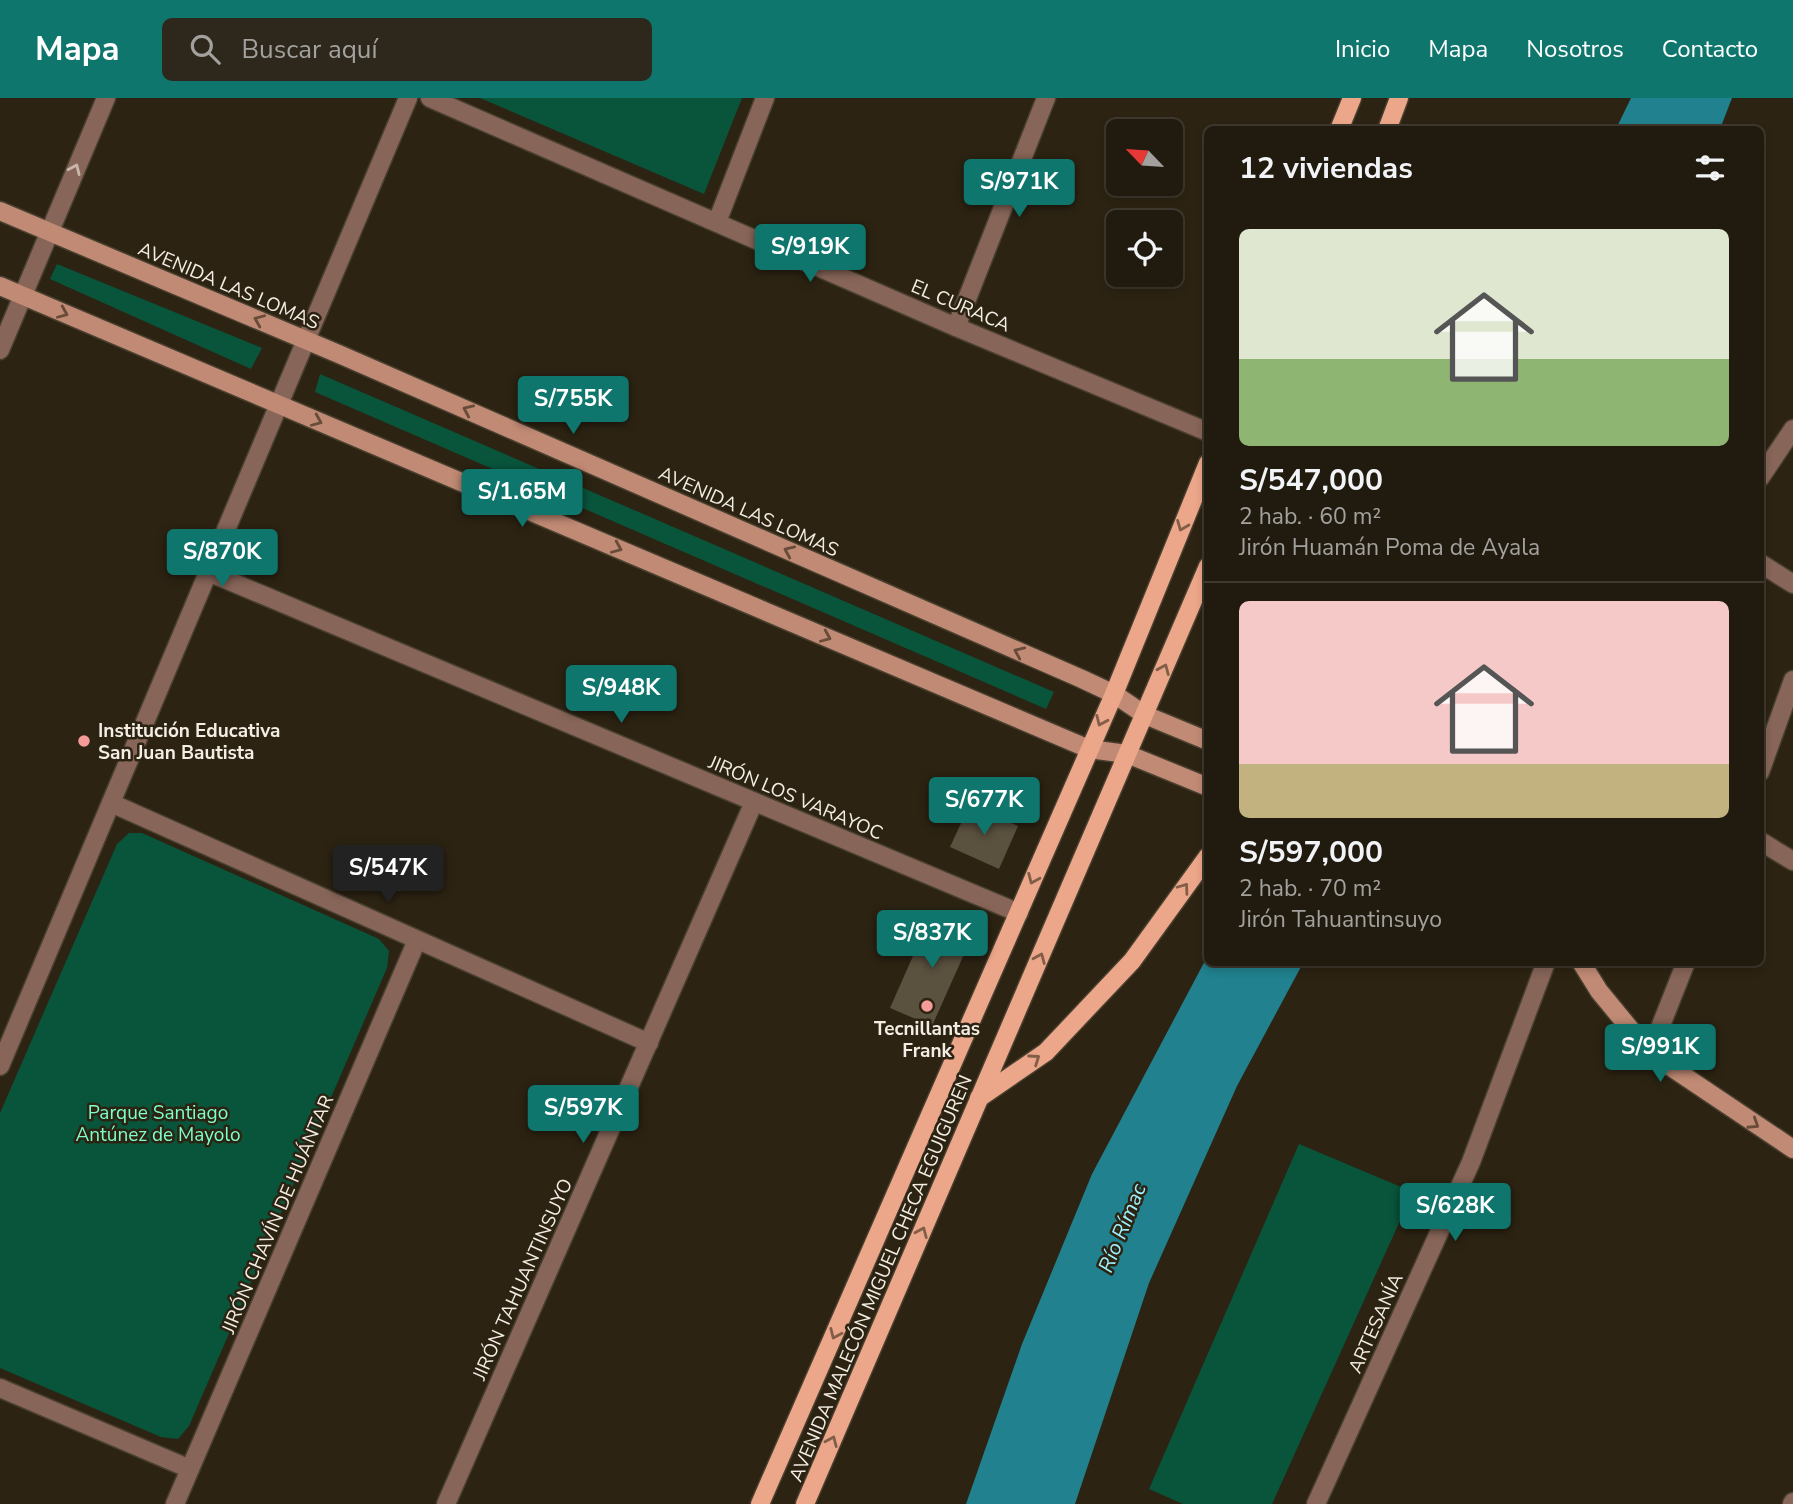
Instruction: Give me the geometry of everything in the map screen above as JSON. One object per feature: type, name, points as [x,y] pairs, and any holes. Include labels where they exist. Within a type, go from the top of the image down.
[{"type":"main road","points":[[1341,126],[1352,98]]},
{"type":"main road","points":[[1388,126],[1399,98]]},
{"type":"main road","name":"AVENIDA LAS LOMAS","points":[[0,211],[306,340],[1114,694],[1145,715],[1204,739]]},
{"type":"main road","points":[[0,286],[1089,748],[1127,754],[1204,785]]},
{"type":"main road","name":"AVENIDA MALECÓN MIGUEL CHECA EGUIGUREN","points":[[760,1504],[1114,694],[1204,473]]},
{"type":"main road","name":"AVENIDA MALECÓN MIGUEL CHECA EGUIGUREN","points":[[806,1504],[1204,575]]},
{"type":"main road","points":[[979,1098],[1046,1052],[1132,961],[1204,862]]},
{"type":"main road","points":[[1583,966],[1599,992],[1650,1053],[1793,1149]]},
{"type":"street","points":[[0,350],[106,98]]},
{"type":"street","points":[[0,1066],[408,98]]},
{"type":"street","name":"EL CURACA","points":[[430,98],[956,327],[1204,430]]},
{"type":"street","points":[[717,222],[765,98]]},
{"type":"street","points":[[956,327],[1046,98]]},
{"type":"street","points":[[1764,472],[1793,429]]},
{"type":"street","points":[[1764,566],[1793,584]]},
{"type":"street","name":"JIRÓN LOS VARAYOC","points":[[208,572],[1018,913]]},
{"type":"street","points":[[1764,761],[1793,680]]},
{"type":"street","name":"JIRÓN TAHUANTINSUYO","points":[[446,1504],[754,802]]},
{"type":"street","points":[[111,803],[649,1043]]},
{"type":"street","points":[[1764,843],[1793,861]]},
{"type":"street","name":"JIRÓN CHAVÍN DE HUÁNTAR","points":[[175,1504],[417,940]]},
{"type":"street","name":"ARTESANÍA","points":[[1316,1504],[1471,1162],[1544,966]]},
{"type":"street","points":[[1650,1053],[1684,966]]},
{"type":"street","points":[[0,1388],[190,1469]]},
{"type":"green space","points":[[480,98],[742,98],[704,194]]},
{"type":"green space","points":[[57,264],[262,348],[251,369],[50,279]]},
{"type":"green space","points":[[320,374],[1054,692],[1046,709],[315,392]]},
{"type":"green space","name":"Parque Santiago Antúnez de Mayolo","points":[[129,833],[142,833],[379,939],[389,951],[387,968],[189,1426],[178,1439],[161,1437],[0,1368],[0,1113],[117,844]]},
{"type":"green space","points":[[1299,1144],[1413,1192],[1272,1504],[1183,1504],[1149,1489]]},
{"type":"water","points":[[1631,98],[1732,98],[1721,126],[1617,126]]},
{"type":"water","name":"Río Rímac","points":[[1204,963],[1204,966],[1301,966],[1237,1086],[1149,1283],[1075,1504],[966,1504],[1022,1344],[1092,1174]]},
{"type":"building","points":[[970,804],[1018,826],[999,869],[950,847]]},
{"type":"building","points":[[932,913],[974,932],[932,1026],[890,1008]]},
{"type":"place","name":"Institución Educativa San Juan Bautista","points":[[84,741]]},
{"type":"place","name":"Tecnillantas Frank","points":[[927,1006]]}]
